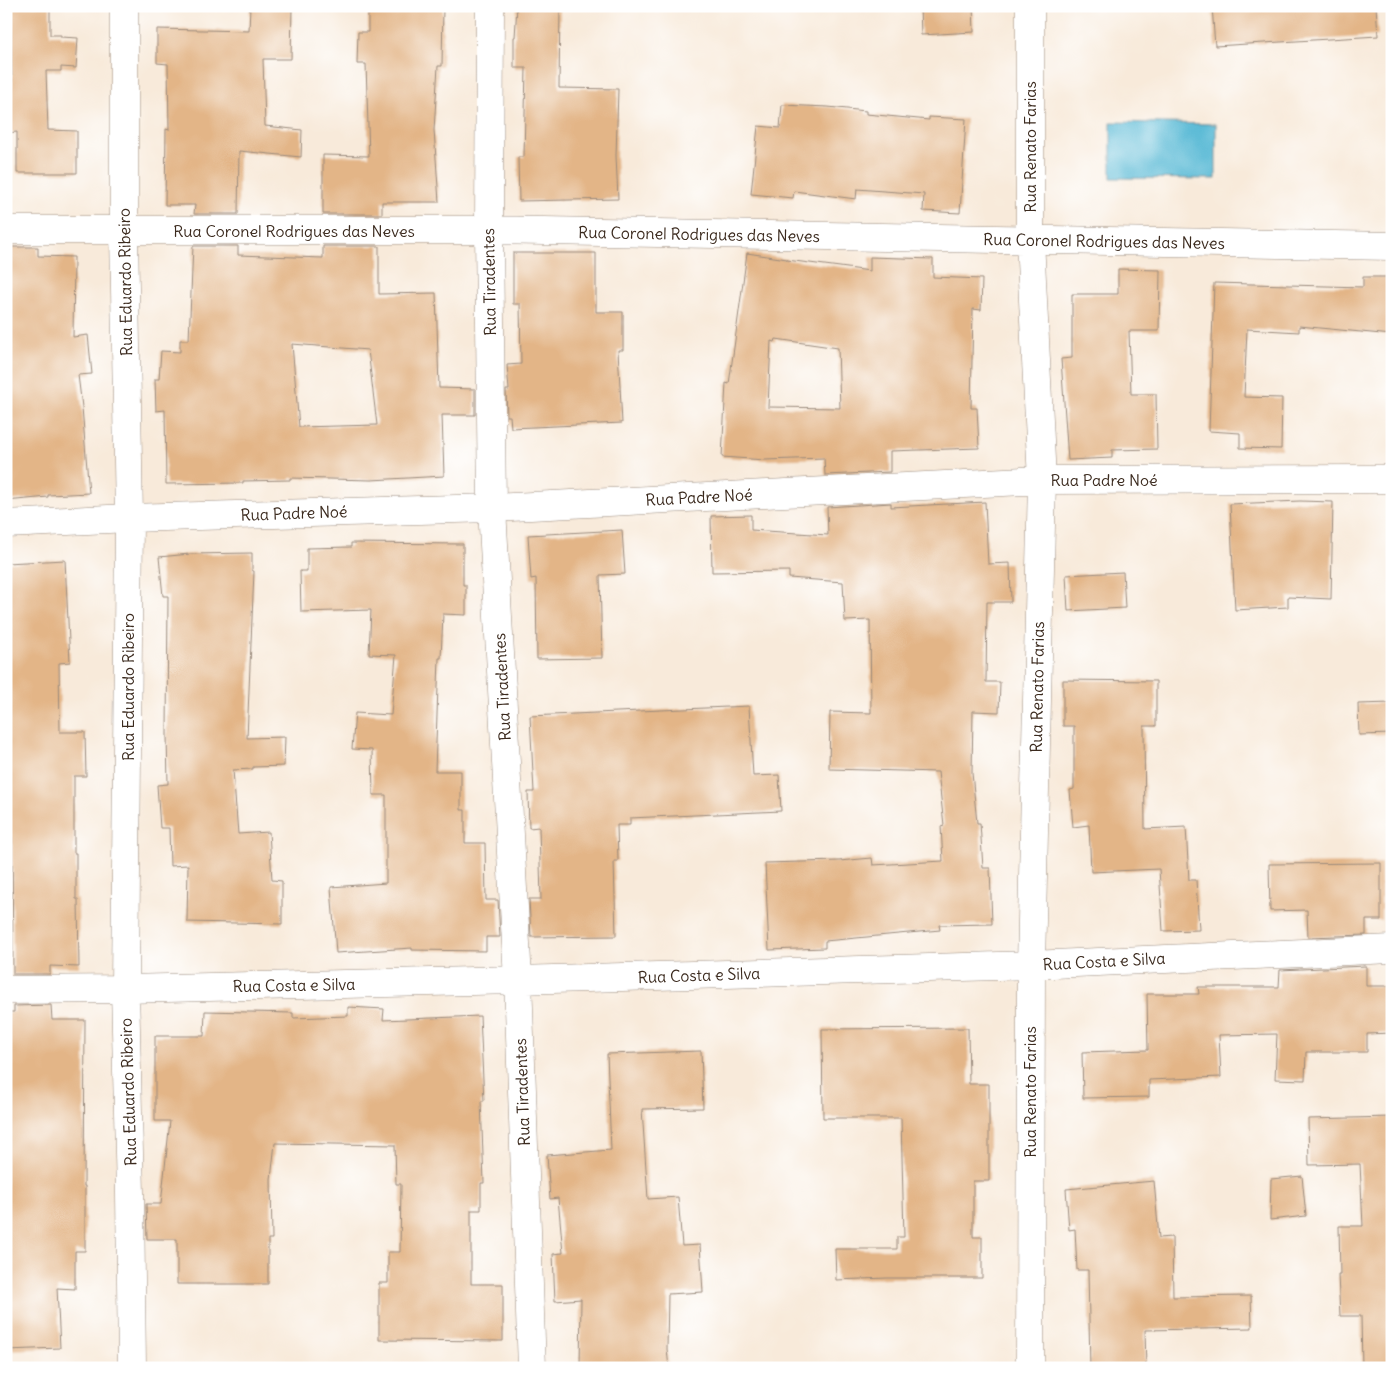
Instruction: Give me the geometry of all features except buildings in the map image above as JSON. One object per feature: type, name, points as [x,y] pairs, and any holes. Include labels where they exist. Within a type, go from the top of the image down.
[{"type":"street","name":"Rua Eduardo Ribeiro","points":[[124,6],[124,231],[129,518],[125,989],[132,1368]]},
{"type":"street","name":"Rua Tiradentes","points":[[490,6],[489,230],[492,508],[518,980],[532,1368]]},
{"type":"street","name":"Rua Renato Farias","points":[[1030,6],[1030,240],[1042,480],[1030,965],[1030,1368]]},
{"type":"street","name":"Rua Coronel Rodrigues das Neves","points":[[6,230],[489,230],[1392,246]]},
{"type":"street","name":"Rua Padre Noé","points":[[6,524],[129,518],[492,508],[1042,480],[1392,479]]},
{"type":"street","name":"Rua Costa e Silva","points":[[6,990],[518,980],[1030,965],[1392,949]]},
{"type":"water","points":[[1111,122],[1216,124],[1216,179],[1111,178]]}]
